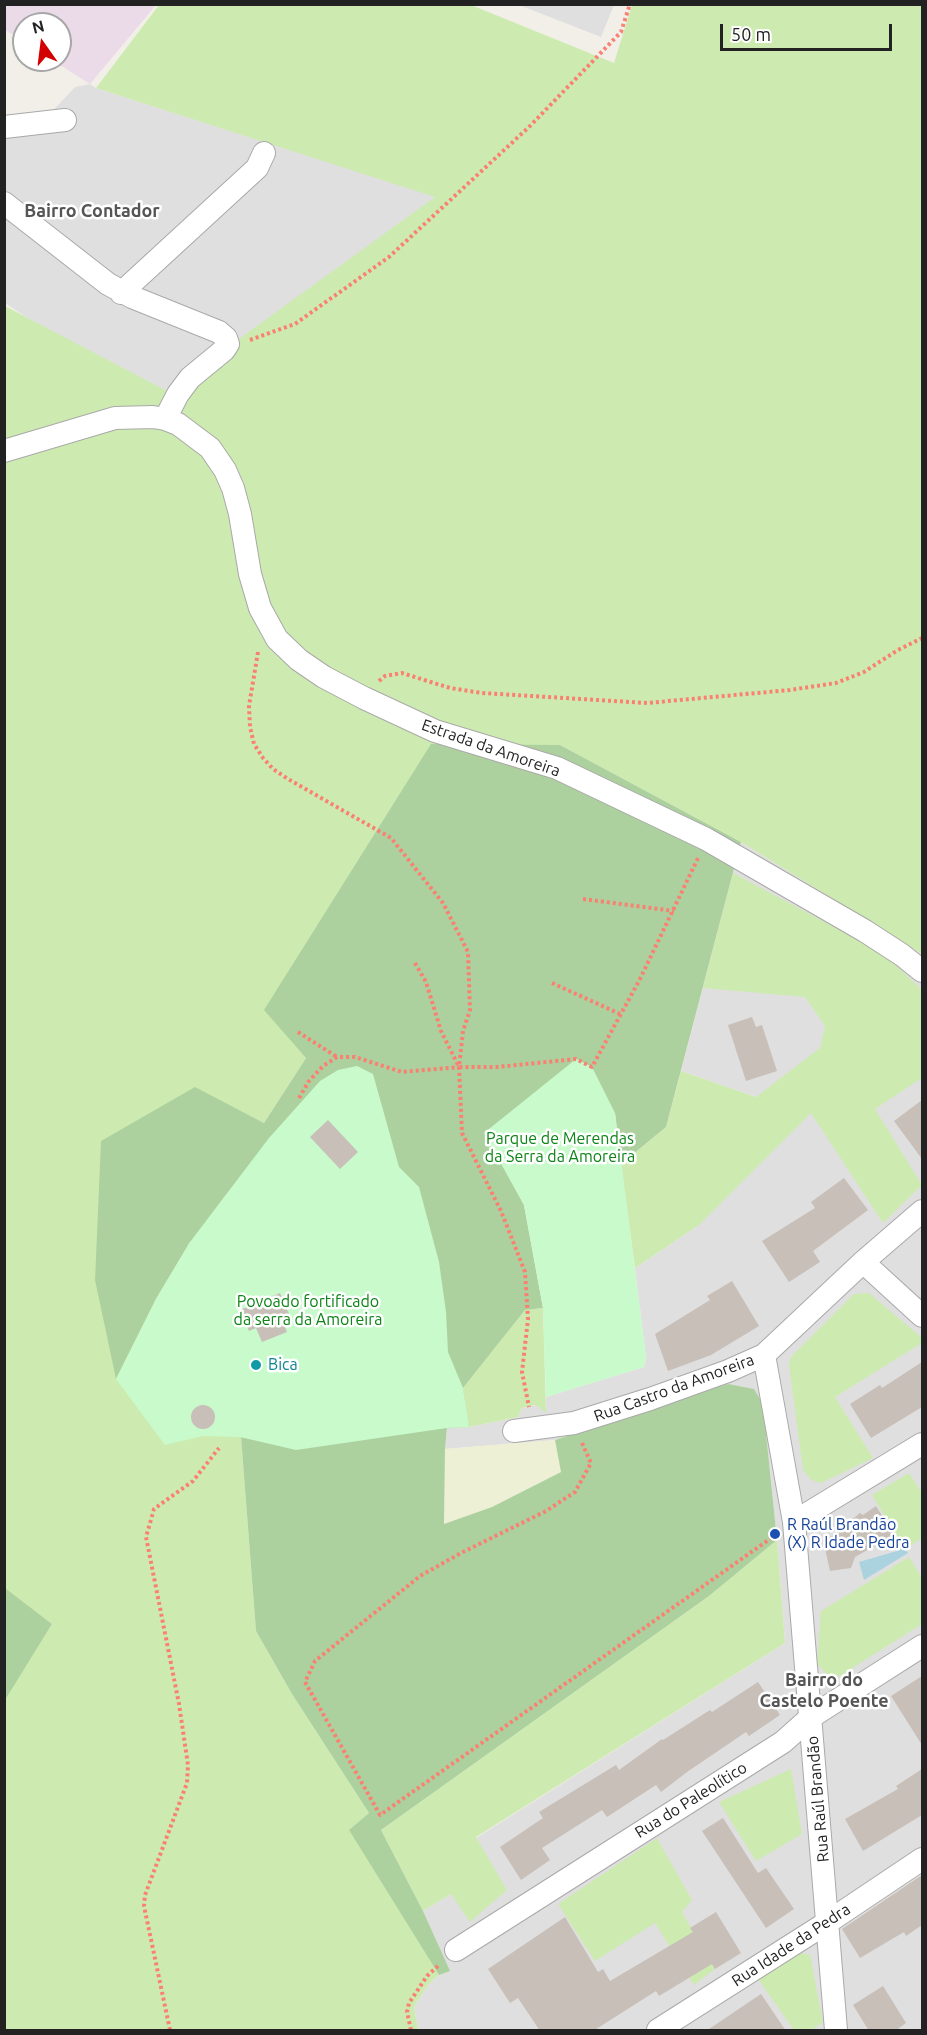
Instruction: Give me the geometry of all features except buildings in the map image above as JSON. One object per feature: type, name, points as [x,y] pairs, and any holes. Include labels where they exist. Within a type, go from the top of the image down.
[{"type":"street","points":[[4,127],[65,120]]},
{"type":"street","points":[[121,292],[257,168],[264,153]]},
{"type":"street","points":[[4,203],[81,264],[121,292],[219,332],[226,338],[228,344],[220,355],[190,378],[178,394],[165,419]]},
{"type":"street","name":"Estrada da Amoreira","points":[[4,451],[115,418],[140,416],[165,419],[201,440],[210,448],[225,470],[236,499],[254,589],[266,622],[277,639],[299,660],[324,677],[364,698],[435,731],[557,768],[706,839],[865,931],[922,971]]},
{"type":"street","name":"Rua Castro da Amoreira","points":[[514,1431],[574,1423],[650,1400],[764,1355],[863,1262],[922,1211]]},
{"type":"street","points":[[863,1262],[922,1316]]},
{"type":"street","name":"Rua Raúl Brandão","points":[[764,1355],[794,1522],[836,2031]]},
{"type":"street","points":[[794,1522],[922,1444]]},
{"type":"street","name":"Rua do Paleolítico","points":[[456,1950],[783,1742],[811,1717],[922,1646]]},
{"type":"street","name":"Rua Idade da Pedra","points":[[658,2031],[922,1859]]},
{"type":"path","points":[[228,344],[257,339],[295,324],[389,257],[539,118],[621,32],[630,4]]},
{"type":"path","points":[[266,622],[255,661],[249,706],[254,744],[273,769],[391,838],[443,903],[468,952],[470,1010],[464,1031],[459,1067],[462,1133],[501,1211],[525,1272],[528,1319],[522,1372],[529,1407]]},
{"type":"path","points":[[364,698],[385,676],[402,673],[450,688],[482,693],[647,703],[790,690],[836,682],[864,672],[898,650],[922,639]]},
{"type":"path","points":[[298,1032],[337,1057],[355,1057],[402,1072],[459,1067],[509,1066],[576,1059],[592,1066],[674,911],[706,839]]},
{"type":"path","points":[[583,899],[674,911]]},
{"type":"path","points":[[415,963],[426,982],[441,1031],[459,1067]]},
{"type":"path","points":[[552,982],[620,1014]]},
{"type":"path","points":[[299,1098],[323,1066],[337,1057]]},
{"type":"path","points":[[574,1423],[591,1463],[575,1492],[546,1511],[460,1553],[420,1576],[315,1661],[305,1682],[380,1815],[794,1522]]},
{"type":"path","points":[[170,2031],[144,1906],[144,1895],[187,1784],[188,1765],[179,1704],[146,1538],[154,1509],[193,1481],[219,1448]]},
{"type":"path","points":[[411,2031],[407,2012],[409,2003],[427,1976],[456,1950]]},
{"type":"shaded area","points":[[5,4],[156,5],[90,84],[71,72],[72,12],[12,12],[12,34],[5,30]]},
{"type":"shaded area","points":[[614,4],[601,37],[519,5]]},
{"type":"shaded area","points":[[90,84],[96,88],[436,196],[335,284],[167,392],[94,362],[5,303],[4,123],[47,117],[75,87]]},
{"type":"shaded area","points":[[741,842],[922,954],[922,2030],[418,2030],[414,2007],[428,1985],[447,1968],[423,1911],[451,1894],[476,1838],[785,1643],[763,1404],[686,1396],[555,1440],[445,1449],[447,1428],[469,1427],[518,1417],[522,1408],[537,1405],[546,1412],[546,1397],[644,1367],[646,1357],[635,1268],[699,1225],[756,1097],[681,1071]]},
{"type":"green space","points":[[159,5],[471,5],[614,63],[632,5],[922,5],[922,954],[741,842],[560,745],[306,1058],[264,1123],[195,1088],[156,1299],[190,1242],[249,1412],[241,1437],[256,1631],[292,1694],[369,1813],[350,1830],[439,1975],[428,1985],[414,2007],[418,2030],[5,2030],[4,1700],[52,1624],[4,1588],[5,306],[167,391],[435,197],[96,88]]},
{"type":"green space","points":[[431,744],[560,745],[741,842],[666,1127],[621,1164],[615,1113],[485,1133],[524,1205],[543,1308],[525,1310],[463,1388],[469,1427],[447,1428],[444,1524],[492,1507],[561,1472],[555,1440],[728,1384],[754,1389],[763,1404],[777,1540],[709,1596],[381,1830],[423,1911],[450,1971],[439,1975],[349,1830],[369,1813],[292,1694],[256,1631],[241,1437],[190,1242],[156,1299],[116,1379],[95,1280],[101,1141],[195,1087],[264,1123],[306,1058],[264,1010]]},
{"type":"green space","points":[[733,873],[883,953],[922,990],[922,1078],[875,1109],[922,1185],[883,1223],[811,1113],[699,1225],[635,1268],[621,1164],[666,1127],[681,1071],[756,1097],[820,1048],[825,1026],[805,997],[703,988]]},
{"type":"green space","name":"Parque de Merendas da Serra da Amoreira","points":[[576,1059],[592,1067],[615,1113],[646,1357],[644,1367],[546,1397],[543,1308],[524,1205],[484,1133]]},
{"type":"green space","name":"Povoado fortificado da serra da Amoreira","points":[[357,1066],[373,1074],[399,1167],[419,1187],[439,1262],[446,1312],[448,1352],[463,1388],[469,1427],[447,1428],[296,1450],[240,1437],[203,1436],[165,1445],[116,1379],[156,1299],[190,1242],[269,1138],[320,1081],[338,1070]]},
{"type":"green space","points":[[869,1293],[922,1338],[922,1343],[835,1397],[873,1458],[821,1483],[811,1480],[803,1470],[789,1365],[791,1357],[854,1294]]},
{"type":"green space","points":[[543,1308],[546,1413],[536,1405],[522,1408],[518,1417],[469,1427],[463,1388],[525,1310]]},
{"type":"green space","points":[[555,1440],[561,1472],[492,1507],[444,1524],[445,1449]]},
{"type":"green space","points":[[909,1473],[922,1493],[922,1538],[905,1549],[872,1495]]},
{"type":"green space","points":[[777,1540],[785,1643],[476,1837],[507,1890],[470,1922],[451,1894],[423,1911],[381,1830],[709,1596]]},
{"type":"green space","points":[[909,1557],[922,1578],[922,1624],[838,1677],[828,1675],[817,1664],[821,1611]]},
{"type":"green space","points":[[5,1588],[52,1624],[5,1700]]},
{"type":"green space","points":[[791,1769],[802,1834],[756,1861],[719,1802]]},
{"type":"green space","points":[[657,1838],[692,1900],[682,1912],[715,1969],[694,1985],[655,1923],[595,1961],[558,1904]]},
{"type":"green space","points":[[802,1953],[810,1955],[823,2022],[812,2030],[794,2030],[758,1979]]},
{"type":"water","points":[[900,1545],[901,1549],[905,1549],[908,1553],[864,1580],[859,1562],[897,1551],[896,1547]]},
{"type":"place","name":"Bica","points":[[256,1365]]},
{"type":"place","name":"R Raúl Brandão (X) R Idade Pedra","points":[[775,1534]]},
{"type":"district","name":"Bairro Contador","points":[[92,211]]},
{"type":"district","name":"Bairro do Castelo Poente","points":[[824,1690]]}]
